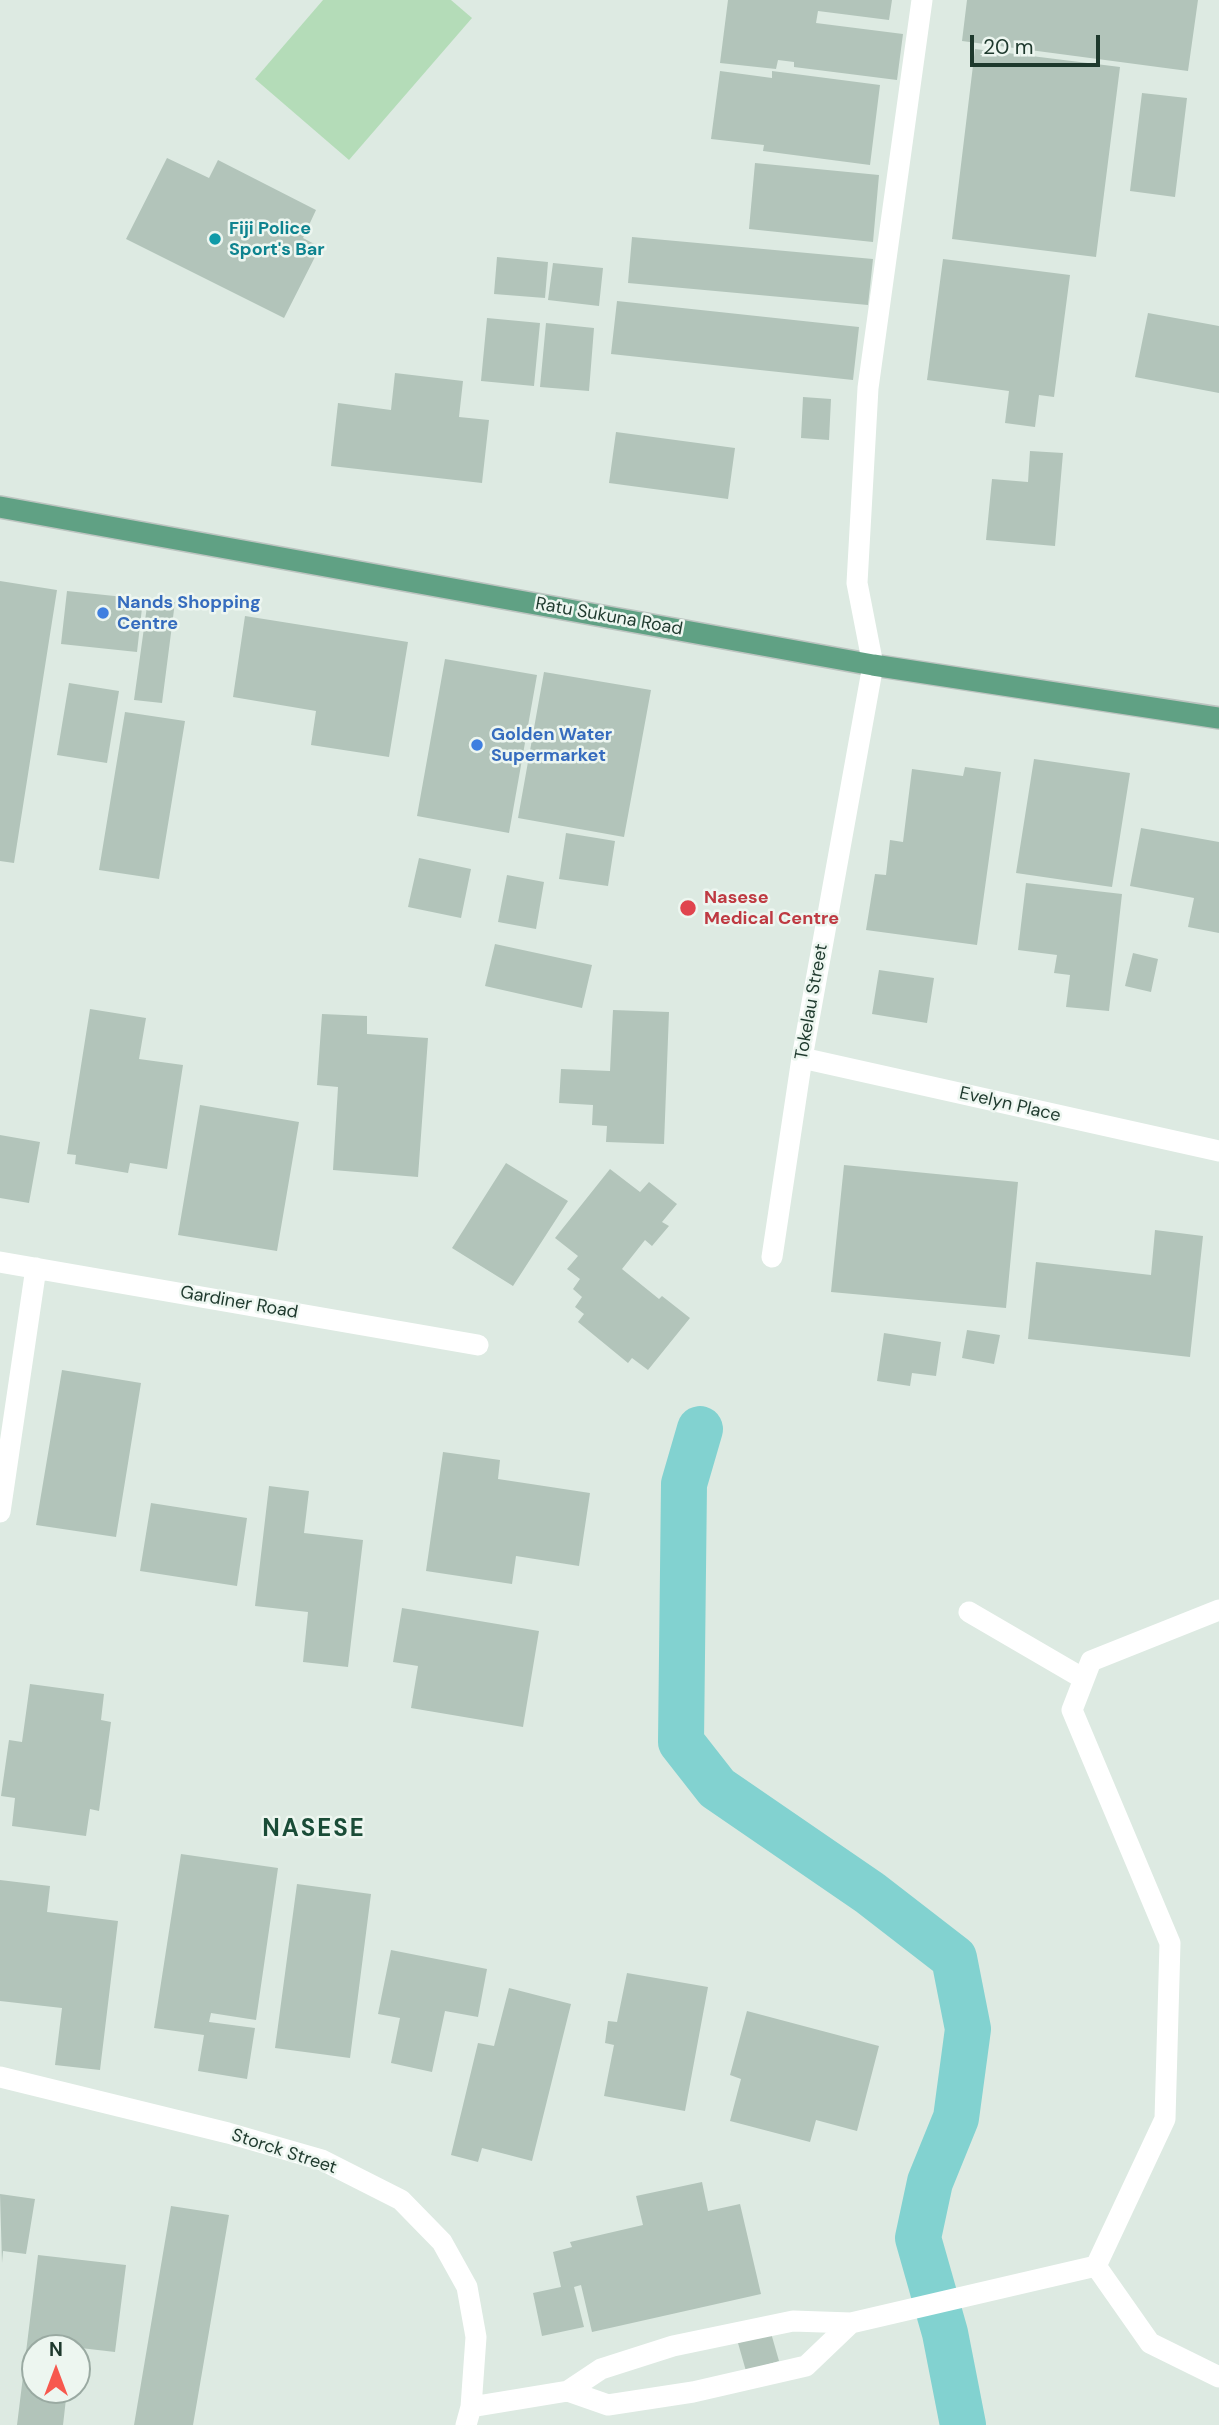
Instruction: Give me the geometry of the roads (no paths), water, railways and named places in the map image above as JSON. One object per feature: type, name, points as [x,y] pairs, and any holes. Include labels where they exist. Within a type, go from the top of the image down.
[{"type":"main road","name":"Ratu Sukuna Road","points":[[0,507],[873,665],[1219,718]]},
{"type":"street","points":[[873,665],[858,583],[868,388],[922,0]]},
{"type":"street","name":"Tokelau Street","points":[[772,1257],[802,1058],[873,665]]},
{"type":"street","name":"Evelyn Place","points":[[802,1058],[1219,1151]]},
{"type":"street","name":"Gardiner Road","points":[[0,1262],[478,1345]]},
{"type":"street","points":[[0,1512],[36,1269]]},
{"type":"street","points":[[1096,2266],[1165,2119],[1170,1943],[1072,1710],[1091,1661],[1219,1610]]},
{"type":"street","points":[[969,1612],[1084,1679]]},
{"type":"street","name":"Storck Street","points":[[0,2077],[228,2133],[322,2160],[401,2200],[442,2242],[467,2287],[476,2337],[469,2416]]},
{"type":"street","points":[[469,2416],[568,2391],[601,2369],[673,2346],[793,2321],[851,2323],[1096,2266]]},
{"type":"street","points":[[1096,2266],[1150,2343],[1219,2377]]},
{"type":"street","points":[[568,2391],[608,2404],[693,2392],[806,2366],[851,2323]]},
{"type":"waterway","points":[[700,1429],[684,1484],[681,1742],[717,1788],[870,1893],[954,1958],[968,2029],[956,2118],[930,2182],[918,2238],[945,2333],[963,2425]]},
{"type":"place","name":"Fiji Police Sport's Bar","points":[[215,239]]},
{"type":"place","name":"Nands Shopping Centre","points":[[103,613]]},
{"type":"place","name":"Golden Water Supermarket","points":[[477,745]]},
{"type":"place","name":"Nasese Medical Centre","points":[[688,908]]},
{"type":"district","name":"NASESE","points":[[314,1830]]}]
